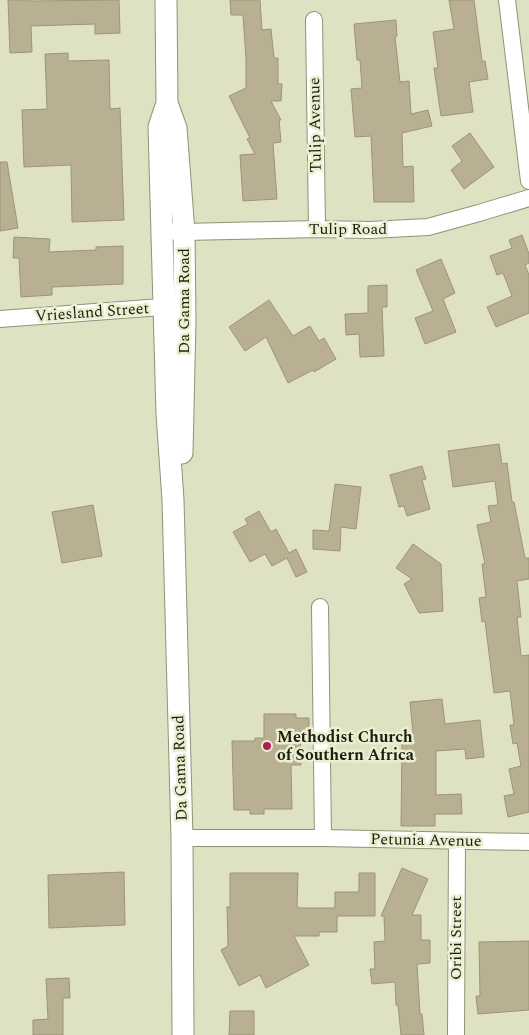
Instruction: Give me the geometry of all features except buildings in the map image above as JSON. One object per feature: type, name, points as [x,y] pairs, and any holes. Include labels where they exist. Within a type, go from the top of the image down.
[{"type":"street","name":"Da Gama Road","points":[[166,0],[167,103],[176,128],[173,231],[182,465],[173,500],[182,838],[183,1035]]},
{"type":"street","points":[[507,0],[529,181]]},
{"type":"street","name":"Tulip Avenue","points":[[314,20],[317,229]]},
{"type":"street","name":"Tulip Road","points":[[173,231],[370,230],[428,227],[479,214],[529,198]]},
{"type":"street","name":"Vriesland Street","points":[[0,319],[175,306]]},
{"type":"street","points":[[320,607],[323,838]]},
{"type":"street","name":"Petunia Avenue","points":[[182,838],[323,838],[529,842]]},
{"type":"street","name":"Oribi Street","points":[[456,1035],[457,841]]},
{"type":"place","name":"Methodist Church of Southern Africa","points":[[267,746]]}]
